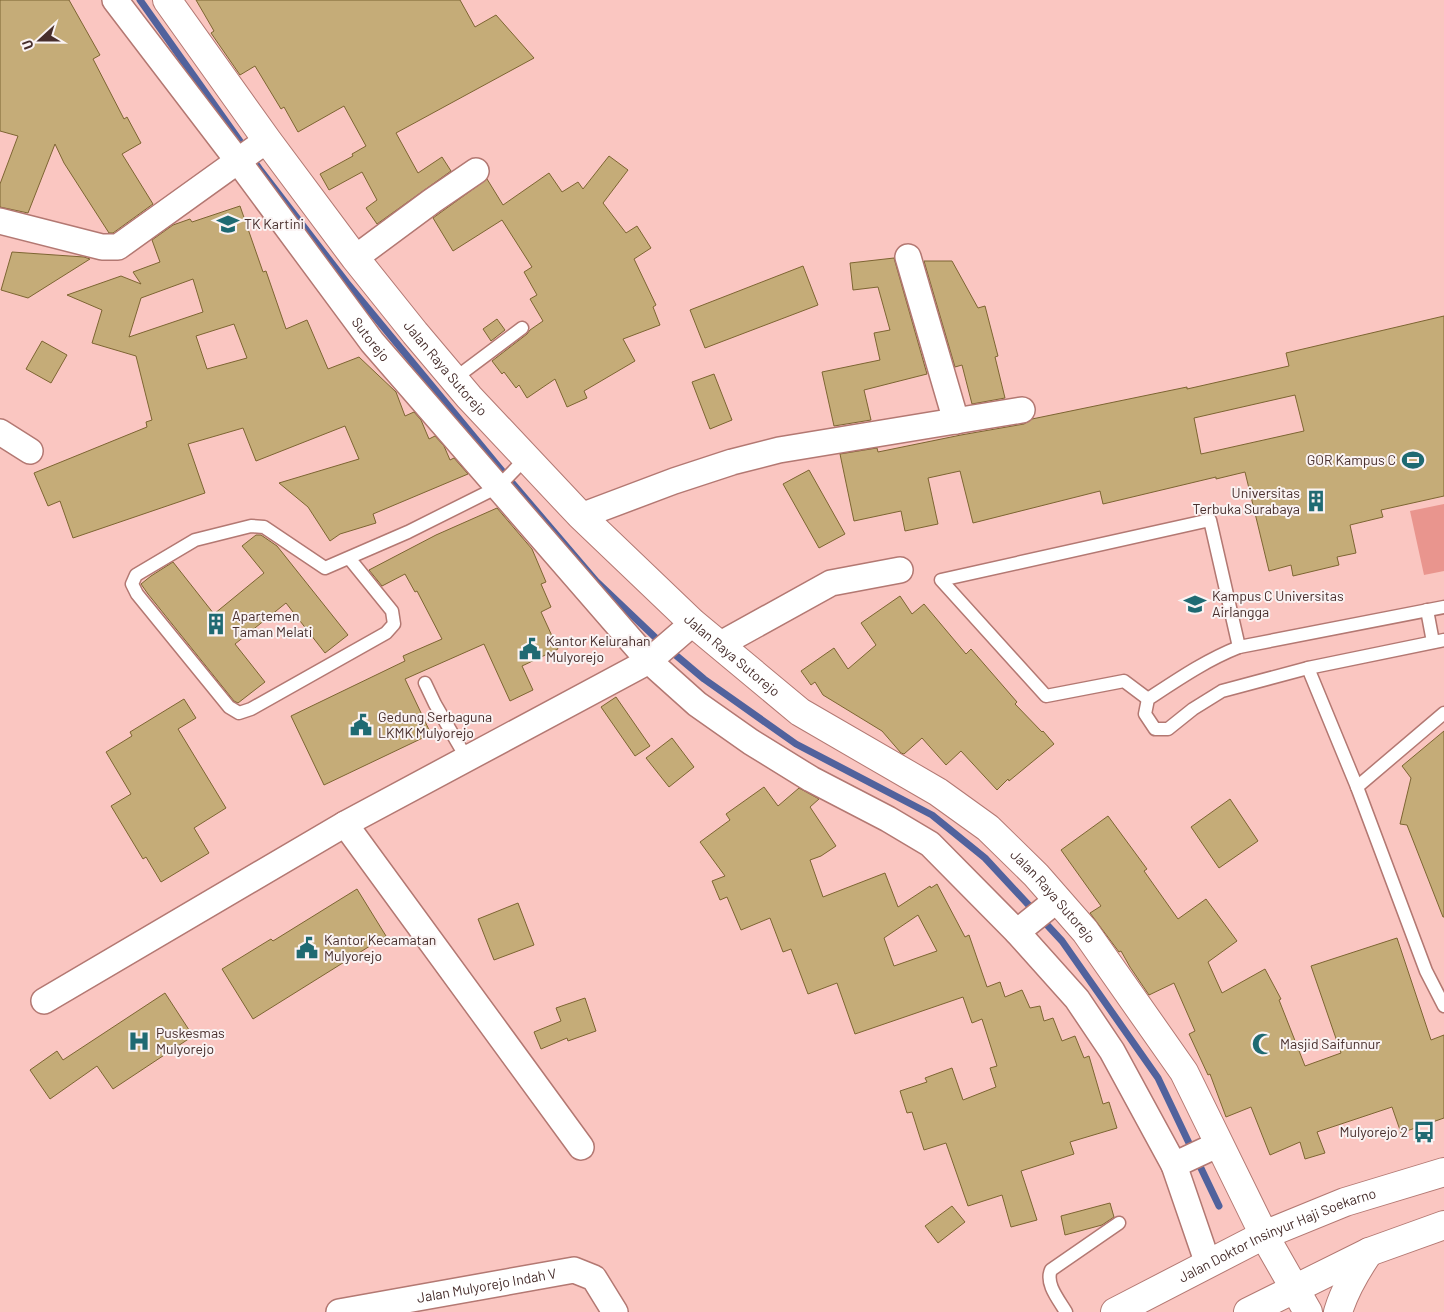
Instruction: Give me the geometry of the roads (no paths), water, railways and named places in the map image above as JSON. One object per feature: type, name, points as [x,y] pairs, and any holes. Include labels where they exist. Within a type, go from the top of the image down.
[{"type":"main road","name":"Jalan Raya Sutorejo","points":[[167,0],[252,151],[356,258],[415,334],[523,460],[581,516],[687,628],[719,645],[800,712],[938,792],[988,828],[1036,875],[1053,903],[1085,931],[1184,1072],[1214,1146],[1257,1238],[1279,1303]]},
{"type":"main road","name":"Jalan Doktor Insinyur Haji Soekarno","points":[[1115,1312],[1257,1238],[1345,1202],[1444,1172]]},
{"type":"main road","points":[[1279,1303],[1327,1271],[1369,1252],[1444,1224]]},
{"type":"main road","points":[[1338,1312],[1342,1298],[1352,1278],[1369,1252]]},
{"type":"street","name":"Sutorejo","points":[[115,0],[252,151],[372,342],[653,658],[697,704],[750,742],[811,779],[888,819],[930,844],[1022,927],[1077,999],[1112,1052],[1177,1164],[1215,1260]]},
{"type":"street","points":[[0,221],[102,247],[114,248],[130,240],[252,151]]},
{"type":"street","points":[[356,258],[432,201],[476,171]]},
{"type":"street","points":[[908,256],[956,421]]},
{"type":"street","points":[[581,516],[674,481],[732,462],[779,450],[1022,410]]},
{"type":"street","points":[[0,432],[30,451]]},
{"type":"street","points":[[719,645],[832,583],[900,570]]},
{"type":"street","points":[[44,1001],[346,824],[653,658],[687,628]]},
{"type":"street","points":[[346,824],[581,1148]]},
{"type":"street","points":[[1022,927],[1053,903]]},
{"type":"street","points":[[1177,1164],[1214,1146]]},
{"type":"street","name":"Jalan Mulyorejo Indah V","points":[[339,1312],[574,1270],[594,1278],[615,1312]]},
{"type":"lane","points":[[454,379],[522,328]]},
{"type":"lane","points":[[349,558],[392,611],[394,624],[386,633],[251,709],[240,713],[229,707],[137,594],[132,584],[136,575],[195,540],[251,526],[264,527],[325,568],[408,532],[500,484],[523,460]]},
{"type":"lane","points":[[1148,699],[1124,681],[1046,696],[941,580],[1210,520],[1239,648]]},
{"type":"lane","points":[[1428,610],[1439,641],[1308,668],[1222,691],[1193,709],[1168,729],[1155,729],[1144,714],[1148,699],[1221,654],[1239,648],[1428,610],[1444,607]]},
{"type":"lane","points":[[1308,668],[1357,787],[1426,971],[1444,1006]]},
{"type":"lane","points":[[425,684],[466,759]]},
{"type":"lane","points":[[1357,787],[1444,713]]},
{"type":"lane","points":[[1066,1312],[1049,1282],[1048,1276],[1051,1270],[1119,1223]]},
{"type":"waterway","points":[[140,0],[261,171],[347,283],[596,581],[659,641],[704,679],[796,744],[932,815],[985,858],[1062,941],[1158,1078],[1219,1206]]},
{"type":"place","name":"TK Kartini","points":[[228,224]]},
{"type":"place","name":"GOR Kampus C","points":[[1413,460]]},
{"type":"place","name":"Universitas Terbuka Surabaya","points":[[1316,501]]},
{"type":"place","name":"Kampus C Universitas Airlangga","points":[[1195,604]]},
{"type":"place","name":"Apartemen Taman Melati","points":[[216,624]]},
{"type":"place","name":"Kantor Kelurahan Mulyorejo","points":[[530,649]]},
{"type":"place","name":"Gedung Serbaguna LKMK Mulyorejo","points":[[361,725]]},
{"type":"place","name":"Kantor Kecamatan Mulyorejo","points":[[307,948]]},
{"type":"place","name":"Puskesmas Mulyorejo","points":[[139,1041]]},
{"type":"place","name":"Masjid Saifunnur","points":[[1263,1044]]},
{"type":"place","name":"Mulyorejo 2","points":[[1424,1132]]}]
